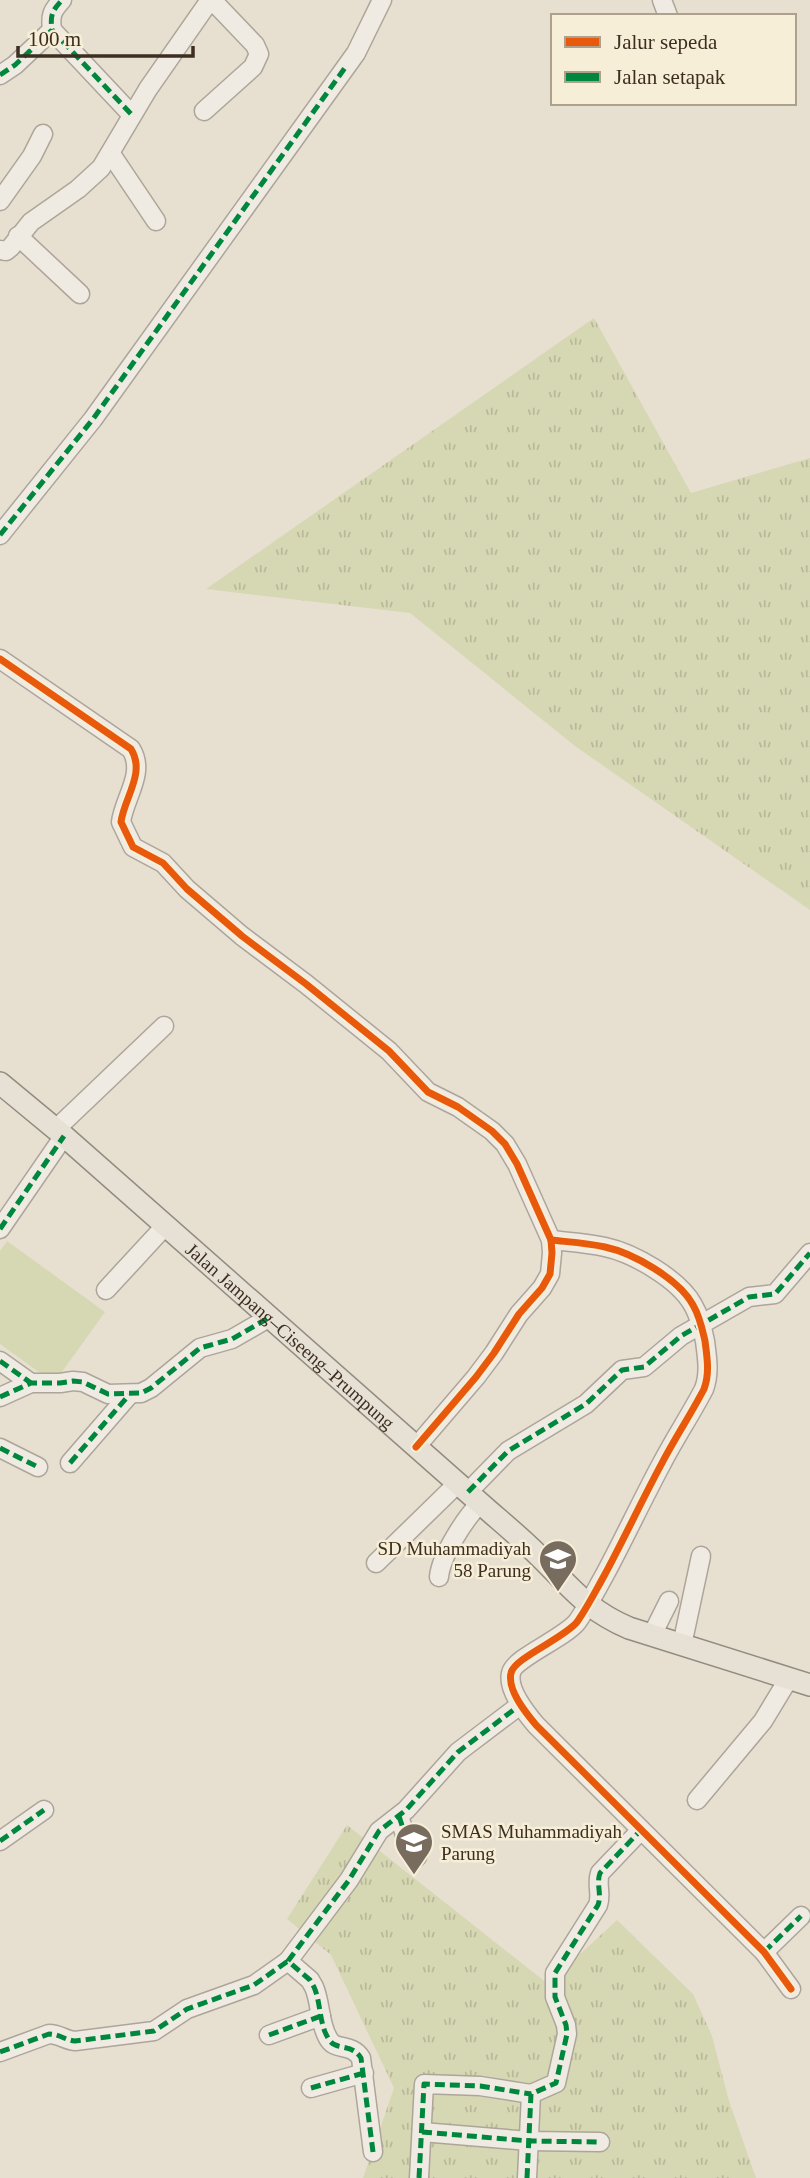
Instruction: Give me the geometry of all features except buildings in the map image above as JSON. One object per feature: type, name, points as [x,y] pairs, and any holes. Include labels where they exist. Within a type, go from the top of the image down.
[{"type":"main road","name":"Jalan Jampang–Ciseeng–Prumpung","points":[[0,1083],[60,1132],[469,1493],[537,1554],[588,1605],[606,1618],[652,1635],[810,1685]]},
{"type":"street","points":[[62,0],[51,11],[52,30],[132,115]]},
{"type":"street","points":[[0,250],[11,247],[18,236],[42,213],[102,168],[132,115],[211,0],[255,46],[259,54],[253,68],[204,111]]},
{"type":"street","points":[[0,535],[93,419],[356,53],[382,0]]},
{"type":"street","points":[[3,68],[52,30]]},
{"type":"street","points":[[1,197],[32,156],[43,134]]},
{"type":"street","points":[[110,154],[156,220]]},
{"type":"street","points":[[18,236],[79,294]]},
{"type":"street","points":[[0,659],[131,749],[136,760],[136,775],[121,822],[133,847],[163,863],[187,890],[242,936],[380,1043],[405,1065],[428,1092],[458,1107],[492,1130],[505,1144],[517,1164],[551,1240],[550,1274],[482,1369],[416,1447]]},
{"type":"street","points":[[0,1229],[60,1132],[164,1026]]},
{"type":"street","points":[[106,1290],[166,1225]]},
{"type":"street","points":[[551,1240],[606,1247],[636,1257],[685,1293],[702,1325],[708,1359],[707,1382],[588,1605],[570,1629],[518,1662],[511,1673],[512,1684],[520,1705],[536,1725],[764,1952],[790,1989]]},
{"type":"street","points":[[376,1563],[469,1493],[519,1443],[561,1421],[586,1404],[622,1370],[644,1367],[681,1336],[749,1297],[775,1294],[810,1253]]},
{"type":"street","points":[[0,1397],[32,1383],[73,1381],[83,1382],[108,1394],[129,1395],[151,1388],[200,1348],[232,1339],[270,1317]]},
{"type":"street","points":[[0,1361],[32,1383]]},
{"type":"street","points":[[70,1463],[129,1395]]},
{"type":"street","points":[[0,1448],[38,1467]]},
{"type":"street","points":[[439,1577],[445,1557],[463,1526],[469,1493]]},
{"type":"street","points":[[682,1645],[701,1556]]},
{"type":"street","points":[[652,1635],[668,1601]]},
{"type":"street","points":[[697,1800],[763,1721],[789,1678]]},
{"type":"street","points":[[0,2052],[49,2034],[75,2041],[154,2031],[187,2009],[254,1985],[288,1961],[349,1880],[374,1837],[399,1816],[458,1752],[520,1705]]},
{"type":"street","points":[[0,1841],[44,1810]]},
{"type":"street","points":[[399,1816],[406,1839],[417,1857]]},
{"type":"street","points":[[419,2178],[422,2087],[425,2084],[480,2086],[531,2094],[556,2083],[564,2052],[566,2025],[555,1997],[555,1973],[598,1905],[600,1873],[640,1831]]},
{"type":"street","points":[[764,1952],[801,1916]]},
{"type":"street","points":[[288,1961],[310,1980],[318,1995],[328,2038],[335,2045],[351,2047],[357,2052],[364,2073],[373,2152]]},
{"type":"street","points":[[269,2035],[321,2016]]},
{"type":"street","points":[[311,2088],[364,2073]]},
{"type":"street","points":[[527,2178],[531,2094]]},
{"type":"street","points":[[422,2132],[529,2141],[600,2142]]},
{"type":"green space","points":[[594,318],[691,493],[810,458],[810,910],[575,746],[410,613],[206,589]]},
{"type":"green space","points":[[7,1241],[105,1312],[54,1383],[0,1344],[0,1251]]},
{"type":"green space","points":[[347,1825],[548,1984],[617,1920],[693,1994],[712,2036],[729,2101],[756,2178],[363,2178],[394,2088],[331,1955],[287,1919]]},
{"type":"marked path","points":[[0,75],[15,65],[52,30],[52,14],[62,0]]},
{"type":"marked path","points":[[52,30],[132,115]]},
{"type":"marked path","points":[[0,535],[93,419],[347,65]]},
{"type":"marked path","points":[[0,1229],[64,1136]]},
{"type":"marked path","points":[[468,1492],[508,1451],[586,1404],[622,1370],[644,1367],[681,1336],[749,1297],[775,1294],[810,1253]]},
{"type":"marked path","points":[[0,1397],[31,1383],[73,1381],[83,1382],[108,1394],[141,1393],[200,1348],[232,1339],[270,1317]]},
{"type":"marked path","points":[[0,1361],[31,1383]]},
{"type":"marked path","points":[[70,1463],[129,1395]]},
{"type":"marked path","points":[[0,1448],[38,1467]]},
{"type":"marked path","points":[[373,2152],[361,2058],[353,2050],[331,2042],[323,2026],[314,1987],[310,1980],[288,1961],[349,1880],[379,1831],[406,1810],[458,1752],[520,1705]]},
{"type":"marked path","points":[[0,1841],[44,1810]]},
{"type":"marked path","points":[[399,1816],[406,1838],[417,1857]]},
{"type":"marked path","points":[[527,2178],[531,2094],[556,2083],[567,2034],[555,1997],[555,1973],[598,1905],[600,1873],[640,1831]]},
{"type":"marked path","points":[[764,1952],[801,1916]]},
{"type":"marked path","points":[[0,2052],[49,2034],[75,2041],[154,2031],[187,2009],[254,1985],[288,1961]]},
{"type":"marked path","points":[[269,2035],[321,2016]]},
{"type":"marked path","points":[[311,2088],[364,2073]]},
{"type":"marked path","points":[[419,2178],[424,2084],[480,2086],[531,2094]]},
{"type":"marked path","points":[[422,2132],[529,2141],[600,2142]]},
{"type":"cycle path","points":[[0,659],[131,749],[135,758],[135,776],[121,822],[133,847],[163,863],[187,889],[242,936],[389,1051],[428,1092],[458,1107],[492,1131],[505,1144],[517,1164],[551,1240],[550,1274],[476,1377],[416,1447]]},
{"type":"cycle path","points":[[551,1240],[592,1244],[616,1250],[654,1268],[677,1286],[693,1305],[699,1318],[705,1341],[707,1377],[704,1389],[584,1611],[570,1628],[514,1667],[511,1673],[512,1687],[518,1701],[536,1725],[764,1952],[791,1989]]},
{"type":"place","name":"SD Muhammadiyah 58 Parung","points":[[558,1593]]},
{"type":"place","name":"SMAS Muhammadiyah Parung","points":[[414,1876]]}]
